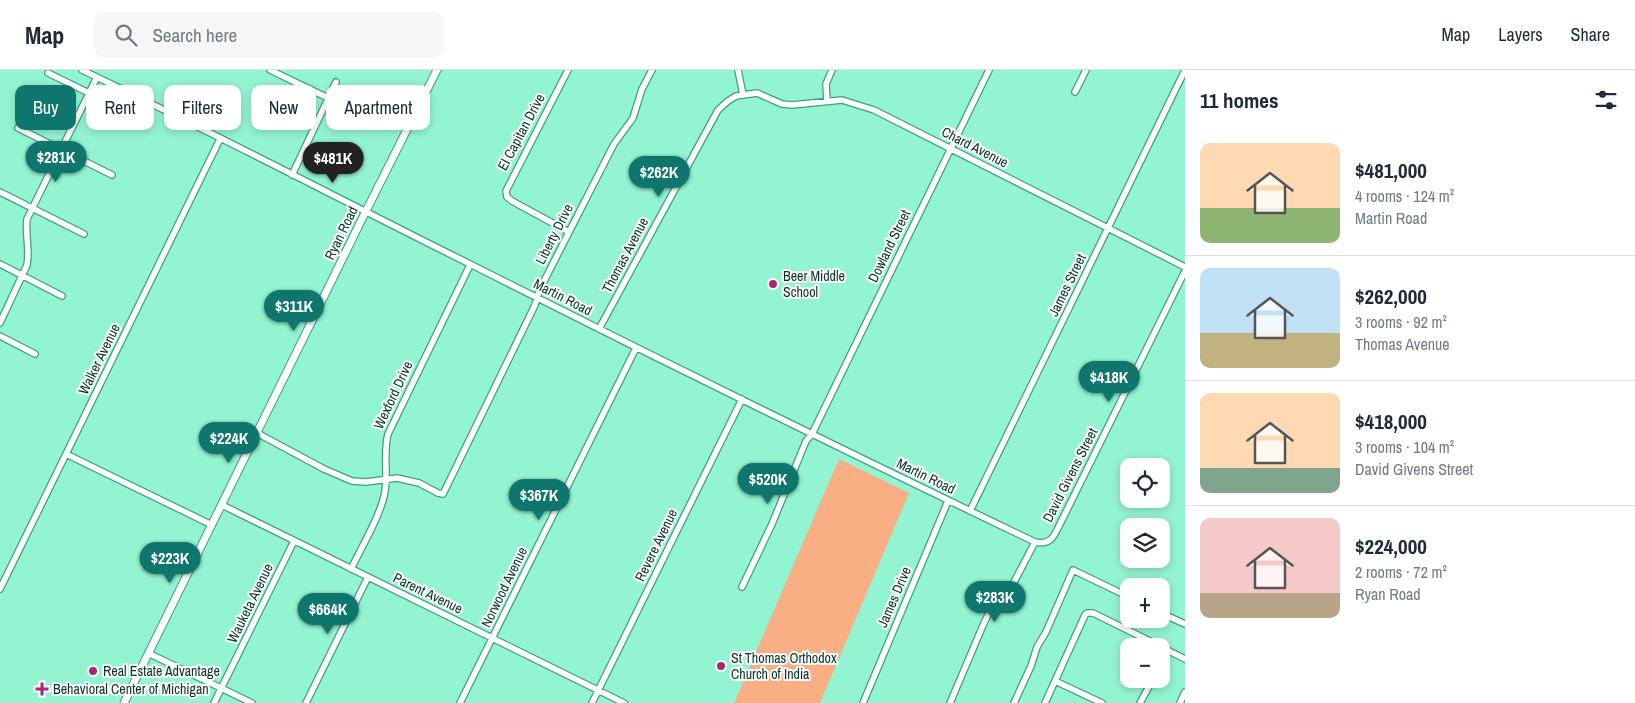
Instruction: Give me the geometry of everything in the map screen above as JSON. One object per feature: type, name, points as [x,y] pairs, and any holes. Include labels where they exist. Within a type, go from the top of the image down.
[{"type":"main road","name":"Ryan Road","points":[[124,703],[437,70]]},
{"type":"street","name":"Martin Road","points":[[82,70],[636,348],[1035,542]]},
{"type":"street","points":[[270,70],[326,97]]},
{"type":"street","name":"El Capitan Drive","points":[[568,70],[506,191],[507,197],[512,201],[569,232]]},
{"type":"street","name":"Liberty Drive","points":[[387,480],[397,478],[409,480],[443,494],[535,305],[539,291],[614,144],[633,118],[642,89],[652,70]]},
{"type":"street","points":[[738,70],[743,95]]},
{"type":"street","points":[[827,101],[826,84],[832,70]]},
{"type":"street","name":"Dowland Street","points":[[742,587],[772,524],[806,442],[812,434],[989,70]]},
{"type":"street","points":[[1075,92],[1086,70]]},
{"type":"street","name":"James Street","points":[[970,511],[1185,70]]},
{"type":"street","points":[[48,73],[86,91]]},
{"type":"street","points":[[93,85],[97,77]]},
{"type":"street","name":"Chard Avenue","points":[[743,95],[758,94],[782,104],[792,105],[842,100],[874,110],[1185,267]]},
{"type":"street","name":"Thomas Avenue","points":[[599,329],[716,114],[721,106],[728,101],[743,95]]},
{"type":"street","points":[[0,323],[23,276],[29,255],[26,227],[32,207],[86,98]]},
{"type":"street","points":[[292,175],[326,102]]},
{"type":"street","points":[[22,130],[112,175]]},
{"type":"street","name":"Walker Avenue","points":[[0,588],[220,139]]},
{"type":"street","points":[[0,192],[84,234]]},
{"type":"street","points":[[0,264],[62,296]]},
{"type":"street","name":"Wexford Drive","points":[[351,569],[383,503],[387,480],[385,450],[388,434],[470,265]]},
{"type":"street","name":"David Givens Street","points":[[1035,542],[1042,544],[1048,542],[1062,520],[1185,271]]},
{"type":"street","points":[[0,336],[35,354]]},
{"type":"street","name":"Norwood Avenue","points":[[460,703],[636,348]]},
{"type":"street","name":"Revere Avenue","points":[[592,703],[742,399]]},
{"type":"street","points":[[257,433],[332,473],[352,481],[387,480]]},
{"type":"street","points":[[66,454],[212,525]]},
{"type":"street","name":"James Drive","points":[[862,703],[948,501]]},
{"type":"street","name":"Parent Avenue","points":[[222,505],[624,703]]},
{"type":"street","name":"Wauketa Avenue","points":[[214,703],[294,541]]},
{"type":"street","points":[[950,703],[989,613],[1004,598],[1012,586],[1035,542]]},
{"type":"street","points":[[1014,703],[1031,666],[1037,647],[1046,632],[1073,570],[1120,593]]},
{"type":"street","points":[[306,703],[368,577]]},
{"type":"street","points":[[1087,613],[1093,613],[1160,646],[1094,614],[1087,613]]},
{"type":"street","points":[[1045,703],[1087,613]]},
{"type":"street","points":[[1170,617],[1185,624]]},
{"type":"street","points":[[1170,651],[1185,659]]},
{"type":"street","points":[[148,653],[252,703]]},
{"type":"street","points":[[1055,681],[1102,703]]},
{"type":"street","points":[[1140,703],[1148,688]]},
{"type":"street","points":[[1180,703],[1185,692]]},
{"type":"shaded area","points":[[839,459],[909,493],[820,703],[734,703]]},
{"type":"place","name":"Beer Middle School","points":[[773,284]]},
{"type":"place","name":"St Thomas Orthodox Church of India","points":[[721,666]]},
{"type":"place","name":"Real Estate Advantage","points":[[93,671]]},
{"type":"place","name":"Behavioral Center of Michigan","points":[[42,689]]}]
